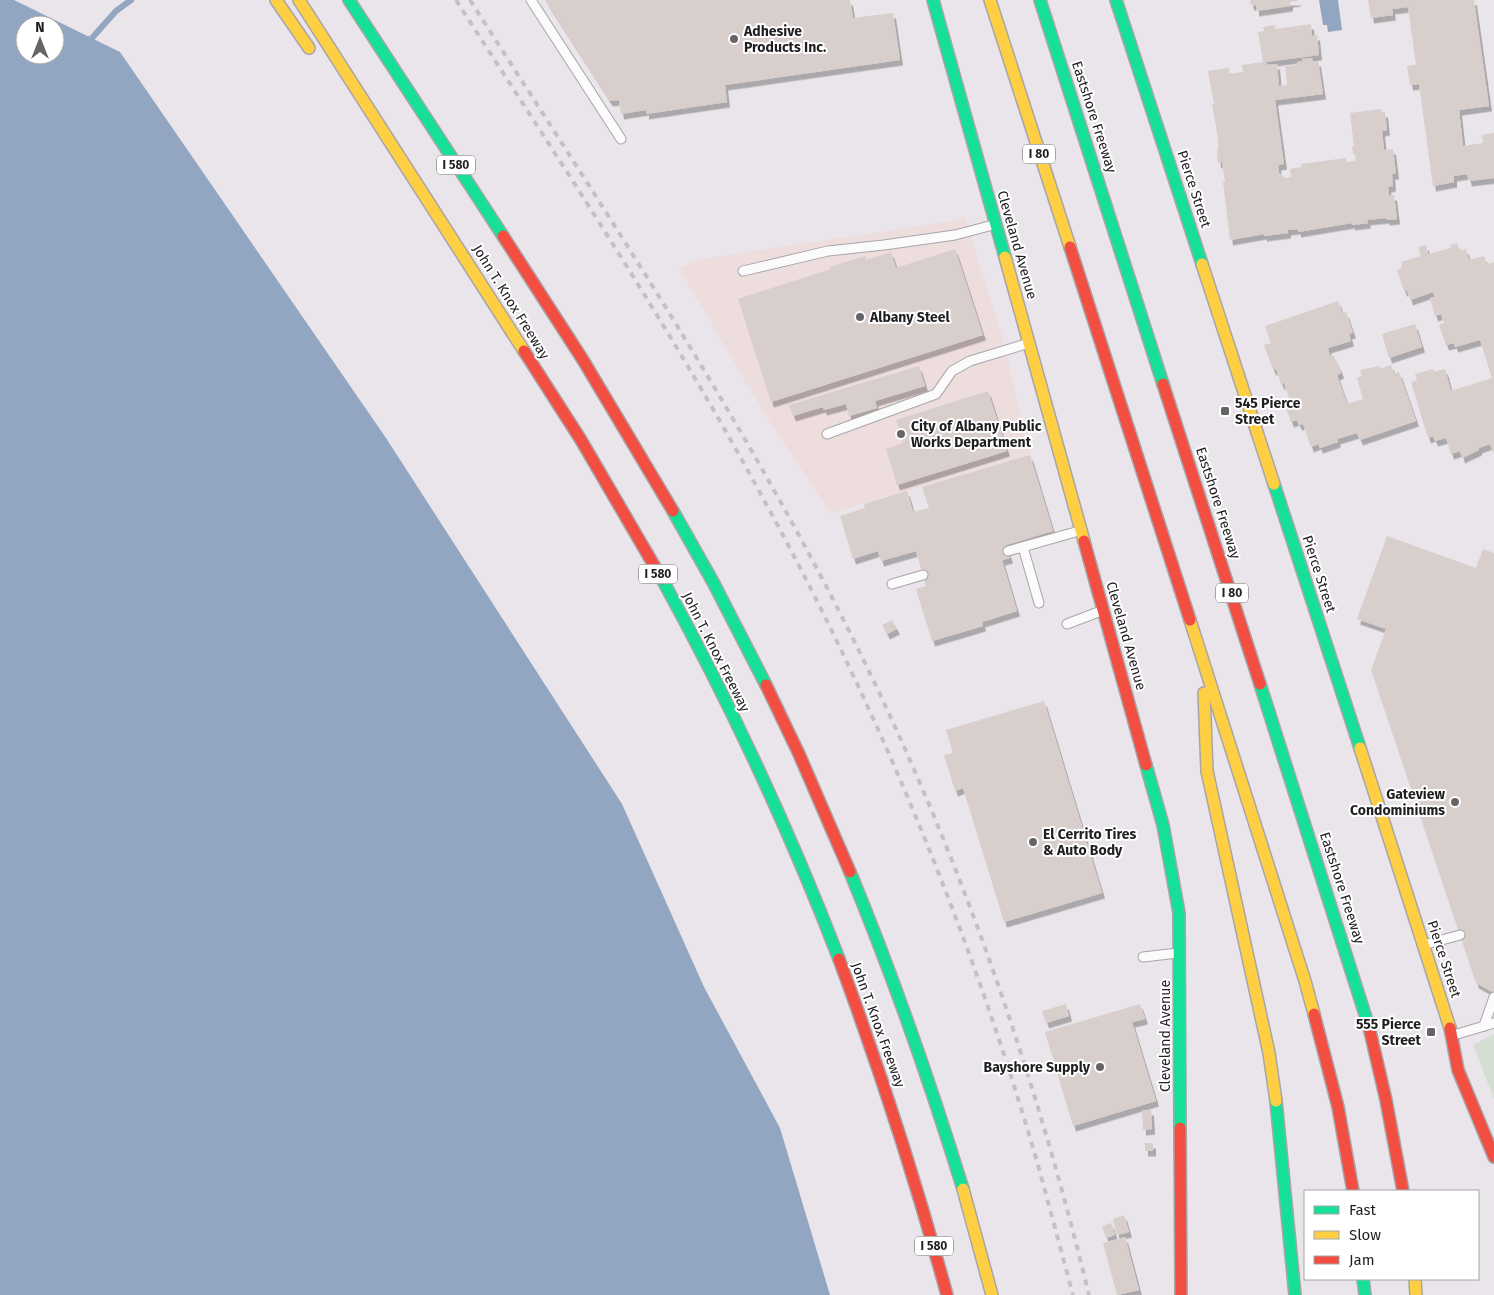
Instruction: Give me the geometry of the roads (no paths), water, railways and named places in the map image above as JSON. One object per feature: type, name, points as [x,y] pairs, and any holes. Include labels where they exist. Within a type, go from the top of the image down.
[{"type":"main road","points":[[276,0],[318,61]]},
{"type":"main road","name":"John T. Knox Freeway","points":[[299,0],[585,448],[689,629],[728,706],[791,843],[854,999],[908,1158],[947,1295]]},
{"type":"main road","name":"John T. Knox Freeway","points":[[349,0],[608,402],[677,517],[753,659],[823,808],[887,966],[942,1124],[992,1295]]},
{"type":"main road","name":"Cleveland Avenue","points":[[933,0],[1163,825],[1179,913],[1181,1295]]},
{"type":"main road","name":"I 80","points":[[990,0],[1203,659],[1317,1023],[1338,1107],[1353,1190]]},
{"type":"main road","name":"Eastshore Freeway","points":[[1040,0],[1364,1008],[1377,1052],[1403,1190]]},
{"type":"main road","name":"Pierce Street","points":[[1116,0],[1442,1000],[1458,1070],[1494,1157]]},
{"type":"main road","points":[[346,96],[370,109]]},
{"type":"main road","points":[[1203,659],[1207,771],[1270,1053],[1283,1157],[1294,1295]]},
{"type":"main road","points":[[1364,1280],[1365,1295]]},
{"type":"main road","points":[[1415,1280],[1416,1295]]},
{"type":"lane","points":[[531,0],[621,140]]},
{"type":"lane","points":[[743,271],[828,251],[955,235],[996,224]]},
{"type":"lane","points":[[827,434],[936,394],[952,371],[970,361],[1029,343]]},
{"type":"lane","points":[[1008,551],[1081,530]]},
{"type":"lane","points":[[1023,547],[1039,603]]},
{"type":"lane","points":[[892,584],[923,575]]},
{"type":"lane","points":[[1066,624],[1103,610]]},
{"type":"lane","points":[[1424,945],[1460,935]]},
{"type":"lane","points":[[1143,957],[1180,953]]},
{"type":"lane","points":[[1484,1026],[1494,997]]},
{"type":"lane","points":[[1451,1036],[1494,1023]]},
{"type":"water","points":[[0,0],[14,0],[45,15],[15,15],[15,65],[65,65],[65,25],[120,52],[386,438],[622,804],[704,987],[780,1128],[830,1295],[0,1295]]},
{"type":"water","points":[[1319,0],[1338,0],[1342,30],[1328,32],[1327,25],[1323,25]]},
{"type":"waterway","points":[[84,42],[92,38],[116,11],[131,0]]},
{"type":"railway","points":[[456,0],[576,185],[692,373],[764,500],[805,577],[843,655],[880,733],[914,813],[947,894],[977,976],[1031,1141],[1073,1295]]},
{"type":"railway","points":[[470,0],[710,380],[799,535],[881,696],[953,863],[985,948],[1042,1120],[1089,1295]]},
{"type":"place","name":"Adhesive Products Inc.","points":[[734,39]]},
{"type":"place","name":"Albany Steel","points":[[860,317]]},
{"type":"place","name":"545 Pierce Street","points":[[1225,411]]},
{"type":"place","name":"City of Albany Public Works Department","points":[[901,434]]},
{"type":"place","name":"Gateview Condominiums","points":[[1455,802]]},
{"type":"place","name":"El Cerrito Tires & Auto Body","points":[[1033,842]]},
{"type":"place","name":"555 Pierce Street","points":[[1431,1032]]},
{"type":"place","name":"Bayshore Supply","points":[[1100,1067]]}]
